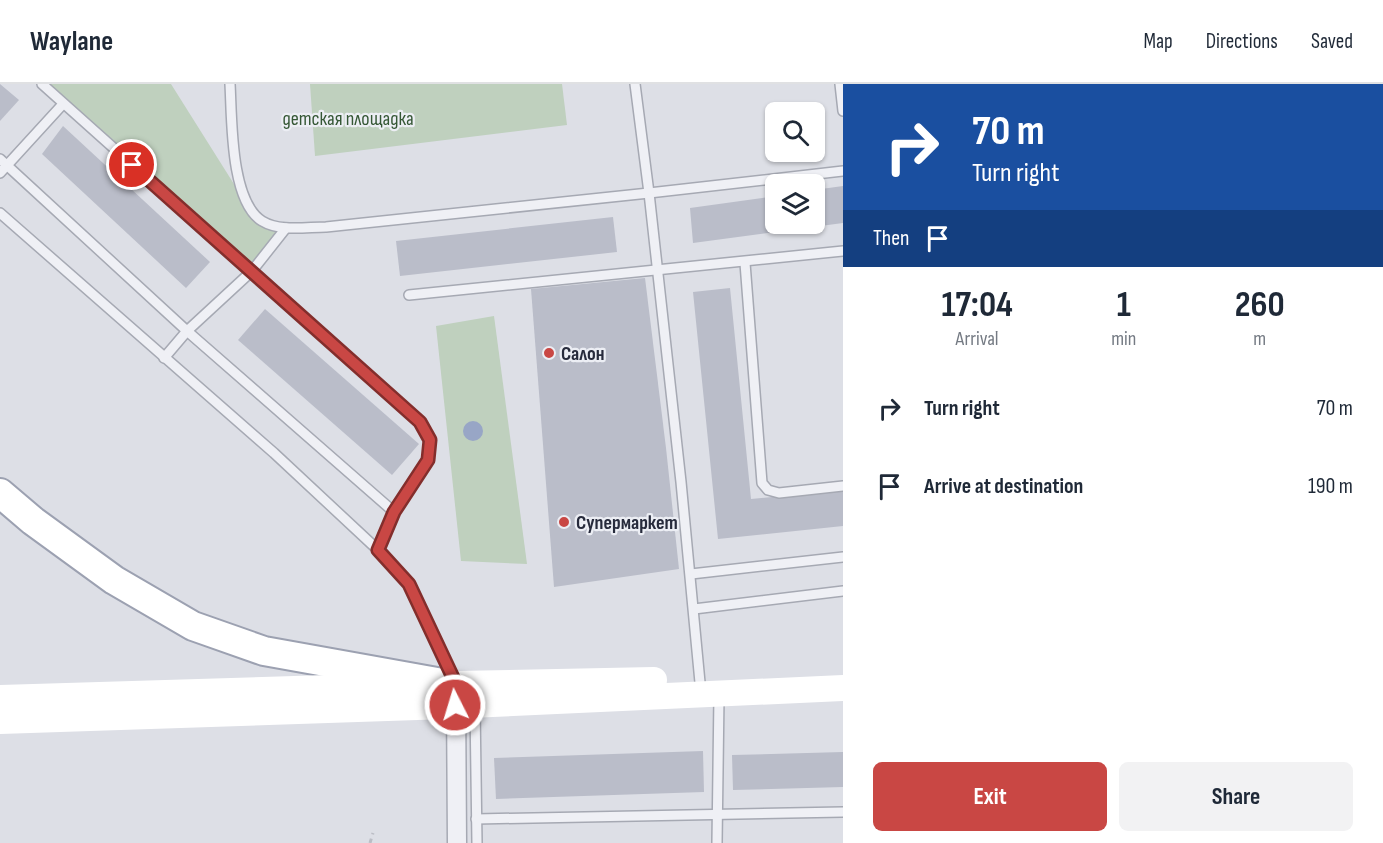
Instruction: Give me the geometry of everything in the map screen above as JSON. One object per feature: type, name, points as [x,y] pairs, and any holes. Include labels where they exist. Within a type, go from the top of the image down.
[{"type":"main road","points":[[0,493],[33,521],[114,580],[193,627],[264,651],[459,694]]},
{"type":"main road","points":[[706,689],[843,677]]},
{"type":"main road","points":[[0,698],[843,688]]},
{"type":"main road","points":[[0,721],[459,694]]},
{"type":"street","points":[[457,843],[459,694]]},
{"type":"lane","points":[[42,84],[420,422],[430,440],[428,460],[394,512],[378,550]]},
{"type":"lane","points":[[230,84],[236,170],[244,200],[261,221],[286,228],[338,225],[649,194],[843,171]]},
{"type":"lane","points":[[634,84],[649,194],[694,609],[706,689],[717,815],[717,843]]},
{"type":"lane","points":[[840,84],[843,111]]},
{"type":"lane","points":[[0,173],[4,162],[63,105]]},
{"type":"lane","points":[[4,162],[188,331],[394,512]]},
{"type":"lane","points":[[0,213],[274,453],[378,550],[409,584],[459,694],[476,819],[477,843]]},
{"type":"lane","points":[[164,358],[188,331],[252,271],[286,228]]},
{"type":"lane","points":[[409,295],[746,263],[843,251]]},
{"type":"lane","points":[[746,263],[762,483],[768,490],[779,493],[843,486]]},
{"type":"lane","points":[[691,574],[843,557]]},
{"type":"lane","points":[[694,609],[843,591]]},
{"type":"lane","points":[[476,819],[843,812]]},
{"type":"path","points":[[370,843],[373,833]]},
{"type":"green space","points":[[42,84],[171,84],[244,200],[261,221],[286,228],[252,271]]},
{"type":"green space","name":"детская площадка","points":[[310,84],[562,84],[567,125],[315,156]]},
{"type":"green space","points":[[494,316],[527,564],[461,561],[436,326]]},
{"type":"water","points":[[473,421],[480,424],[483,431],[480,438],[473,441],[466,438],[463,431],[466,424]]},
{"type":"building","points":[[0,84],[19,100],[0,121]]},
{"type":"building","points":[[63,126],[210,262],[186,288],[42,154]]},
{"type":"building","points":[[843,186],[843,223],[825,225],[825,188]]},
{"type":"building","points":[[765,198],[765,233],[693,243],[690,208]]},
{"type":"building","points":[[613,217],[617,252],[400,276],[396,241]]},
{"type":"building","points":[[645,278],[679,569],[554,587],[531,289]]},
{"type":"building","points":[[730,288],[751,499],[843,490],[843,526],[718,539],[693,292]]},
{"type":"building","points":[[265,309],[419,444],[392,475],[238,340]]},
{"type":"building","points":[[703,751],[704,792],[496,799],[494,758]]},
{"type":"building","points":[[843,752],[843,787],[733,790],[732,755]]},
{"type":"place","name":"Салон","points":[[549,353]]},
{"type":"place","name":"Супермаркет","points":[[564,522]]},
{"type":"route","points":[[132,165],[420,422],[430,440],[428,460],[394,512],[378,550],[409,584],[456,684],[455,705]]}]
